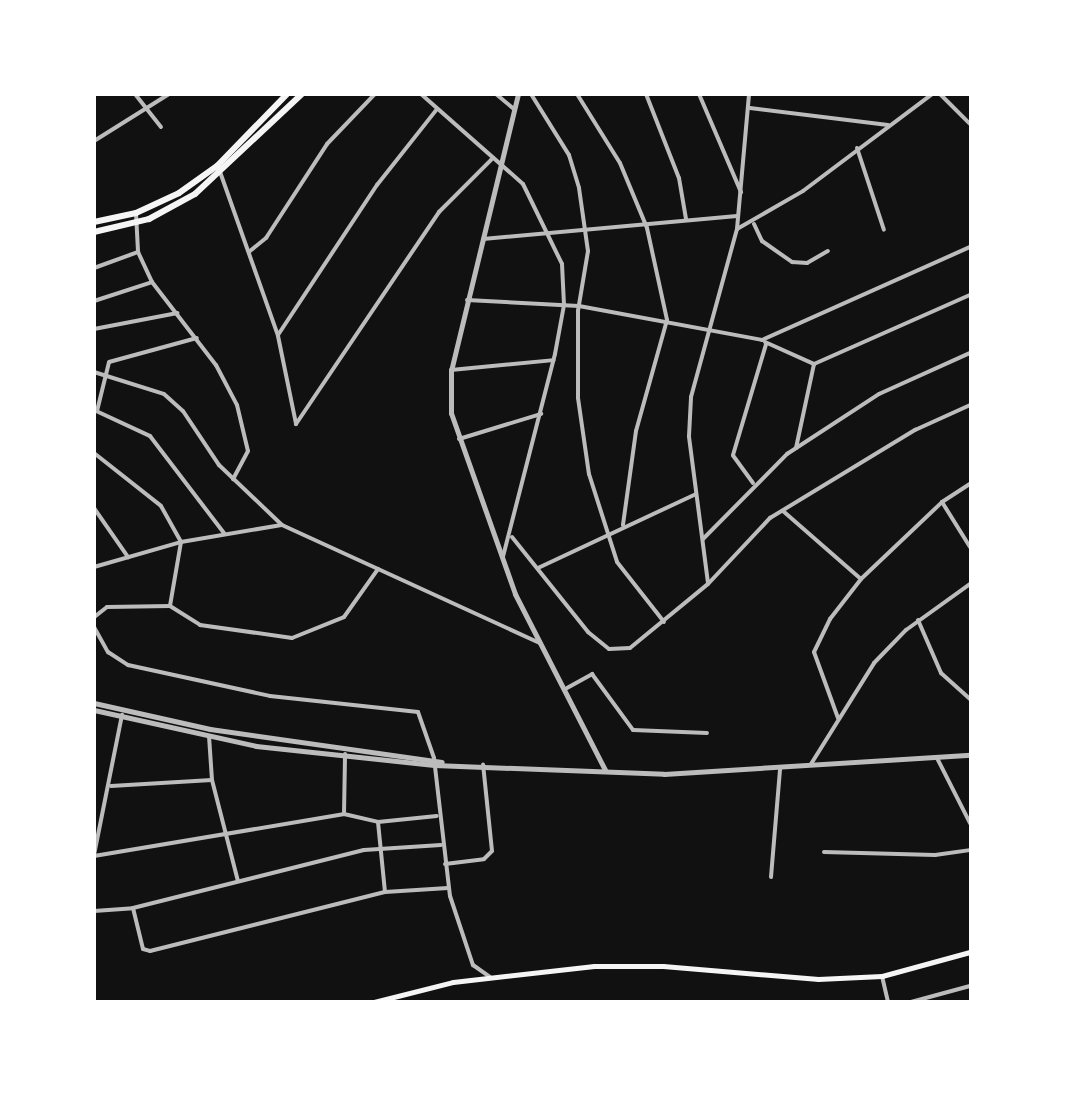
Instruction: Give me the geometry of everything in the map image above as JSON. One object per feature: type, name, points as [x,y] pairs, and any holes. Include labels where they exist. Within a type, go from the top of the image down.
[{"type":"main road","points":[[94,222],[136,213],[179,193],[217,166],[287,94]]},
{"type":"main road","points":[[94,232],[137,223],[167,212],[222,173],[302,94]]},
{"type":"main road","points":[[374,1002],[490,978],[632,964],[818,980],[882,976],[970,952]]},
{"type":"street","points":[[135,94],[161,127]]},
{"type":"street","points":[[94,141],[169,94]]},
{"type":"street","points":[[250,251],[266,238],[327,144],[375,94]]},
{"type":"street","points":[[421,94],[491,160],[499,163],[529,192],[562,264],[564,305],[554,360],[512,537],[501,561]]},
{"type":"street","points":[[496,94],[515,109]]},
{"type":"street","points":[[518,94],[499,163],[451,370],[458,440],[501,561],[541,644],[567,688],[605,770]]},
{"type":"street","points":[[531,94],[569,155],[584,228],[586,273],[579,306],[581,437],[606,536],[631,585],[664,622]]},
{"type":"street","points":[[577,94],[620,163],[644,223],[668,320],[636,431],[623,525]]},
{"type":"street","points":[[646,94],[679,178],[687,219]]},
{"type":"street","points":[[699,94],[742,195]]},
{"type":"street","points":[[708,584],[696,494],[689,416],[708,331],[737,229],[750,108],[749,94]]},
{"type":"street","points":[[737,229],[754,224],[932,94]]},
{"type":"street","points":[[940,94],[970,124]]},
{"type":"street","points":[[750,108],[888,125]]},
{"type":"street","points":[[278,336],[377,185],[437,109]]},
{"type":"street","points":[[857,148],[884,230]]},
{"type":"street","points":[[217,166],[222,173],[250,251],[278,336],[296,424],[439,212],[491,160]]},
{"type":"street","points":[[136,213],[138,252],[152,282],[197,338],[231,393],[247,439],[246,458],[233,479]]},
{"type":"street","points":[[483,239],[584,228],[737,216]]},
{"type":"street","points":[[754,224],[762,241],[792,262],[807,263],[828,251]]},
{"type":"street","points":[[753,483],[733,455],[764,342],[970,247]]},
{"type":"street","points":[[94,268],[138,252]]},
{"type":"street","points":[[94,301],[152,282]]},
{"type":"street","points":[[466,300],[579,306],[668,320],[764,342],[814,364],[970,295]]},
{"type":"street","points":[[94,329],[178,313]]},
{"type":"street","points":[[197,338],[117,358],[103,372],[96,411],[150,436],[224,533]]},
{"type":"street","points":[[702,540],[753,483],[796,448],[879,394],[970,353]]},
{"type":"street","points":[[451,370],[554,360]]},
{"type":"street","points":[[796,448],[814,364]]},
{"type":"street","points":[[94,372],[103,372],[164,394],[233,479],[282,525],[541,644]]},
{"type":"street","points":[[512,537],[603,647],[635,646],[708,584],[759,526],[915,430],[970,405]]},
{"type":"street","points":[[458,440],[541,414]]},
{"type":"street","points":[[94,453],[161,506],[182,542],[170,606]]},
{"type":"street","points":[[838,718],[814,652],[830,619],[861,579],[942,502],[970,484]]},
{"type":"street","points":[[538,568],[606,536],[623,525],[696,494]]},
{"type":"street","points":[[942,502],[970,547]]},
{"type":"street","points":[[94,508],[128,557]]},
{"type":"street","points":[[783,510],[861,579]]},
{"type":"street","points":[[94,567],[182,542],[224,533],[282,525]]},
{"type":"street","points":[[94,617],[107,607],[170,606],[200,625],[292,638],[344,617],[378,569]]},
{"type":"street","points":[[809,767],[874,663],[918,621],[970,584]]},
{"type":"street","points":[[918,621],[941,674],[970,699]]},
{"type":"street","points":[[94,627],[108,652],[128,665],[270,696],[418,712],[434,758],[437,816],[448,888],[472,965],[490,978]]},
{"type":"street","points":[[567,688],[592,674],[633,730],[707,733]]},
{"type":"street","points":[[94,703],[209,736],[256,746],[344,759],[434,765],[442,762],[605,770],[780,769],[970,755]]},
{"type":"street","points":[[94,710],[345,751],[434,758],[442,762]]},
{"type":"street","points":[[123,713],[111,786],[94,855],[226,836],[344,814],[378,822],[437,816]]},
{"type":"street","points":[[209,736],[212,780],[238,881]]},
{"type":"street","points":[[256,746],[258,737]]},
{"type":"street","points":[[344,814],[345,751]]},
{"type":"street","points":[[937,758],[970,824]]},
{"type":"street","points":[[445,864],[484,859],[492,851],[483,764]]},
{"type":"street","points":[[771,877],[780,769]]},
{"type":"street","points":[[111,786],[212,780]]},
{"type":"street","points":[[378,822],[378,850],[385,892]]},
{"type":"street","points":[[94,910],[133,908],[238,881],[378,850],[441,845]]},
{"type":"street","points":[[824,852],[935,855],[970,850]]},
{"type":"street","points":[[133,908],[143,949],[150,951],[385,892],[448,888]]},
{"type":"street","points":[[882,976],[888,1002]]},
{"type":"street","points":[[911,1002],[970,986]]}]
